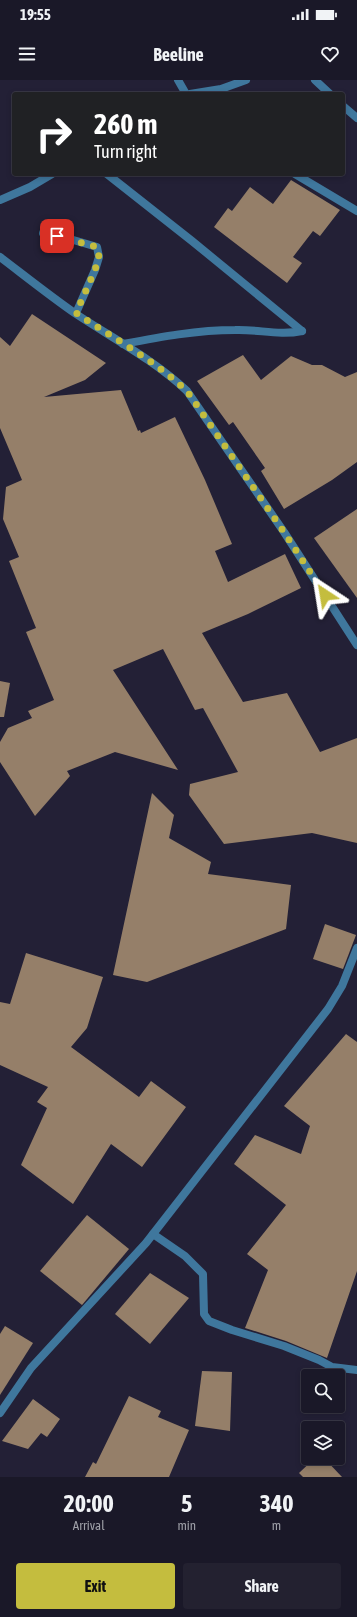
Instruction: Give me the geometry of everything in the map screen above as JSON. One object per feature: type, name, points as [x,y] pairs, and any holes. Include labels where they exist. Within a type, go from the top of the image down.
[{"type":"street","points":[[178,80],[185,92]]},
{"type":"street","points":[[202,92],[221,89],[246,80]]},
{"type":"street","points":[[315,80],[328,92]]},
{"type":"street","points":[[345,108],[357,118]]},
{"type":"street","points":[[0,200],[30,187],[49,176]]},
{"type":"street","points":[[110,176],[302,331],[276,334],[240,330],[209,330],[176,334],[123,344]]},
{"type":"street","points":[[298,176],[357,212]]},
{"type":"street","points":[[43,233],[97,247],[99,257],[95,270],[76,313]]},
{"type":"street","points":[[0,258],[76,313],[172,377],[187,391],[284,532],[357,644]]},
{"type":"street","points":[[0,1413],[31,1368],[153,1234],[328,1009],[342,986],[357,948]]},
{"type":"street","points":[[153,1234],[185,1256],[203,1274],[204,1314],[209,1321],[232,1330],[284,1346],[319,1360],[332,1367],[357,1370]]},
{"type":"building","points":[[291,180],[340,210],[320,236],[313,231],[293,257],[302,263],[287,283],[214,227],[228,208],[232,211],[250,187],[273,204]]},
{"type":"building","points":[[32,314],[106,363],[85,380],[44,397],[121,390],[138,431],[140,430],[141,433],[175,417],[205,480],[232,544],[215,551],[228,582],[285,554],[301,588],[248,614],[202,633],[243,702],[287,693],[320,752],[357,738],[357,843],[312,833],[224,844],[189,795],[190,784],[238,772],[203,708],[195,710],[163,649],[113,670],[178,770],[115,752],[67,771],[70,776],[35,816],[0,762],[0,742],[8,728],[32,718],[28,711],[54,700],[26,632],[36,628],[9,561],[19,557],[3,519],[6,487],[22,480],[0,428],[0,337],[10,346]]},
{"type":"building","points":[[243,355],[261,380],[291,356],[312,365],[322,365],[345,377],[357,372],[357,462],[332,480],[284,509],[261,471],[265,468],[233,422],[229,425],[197,381]]},
{"type":"building","points":[[357,509],[357,598],[314,538]]},
{"type":"building","points":[[0,681],[10,683],[4,717],[0,717]]},
{"type":"building","points":[[152,793],[174,815],[169,838],[211,862],[208,874],[291,885],[286,929],[147,982],[113,975]]},
{"type":"building","points":[[325,924],[356,935],[343,969],[313,959]]},
{"type":"building","points":[[26,953],[103,977],[87,1028],[71,1047],[139,1097],[151,1081],[186,1107],[142,1167],[111,1144],[73,1204],[21,1165],[47,1108],[37,1102],[48,1087],[0,1065],[0,1002],[10,1004]]},
{"type":"building","points":[[346,1034],[357,1042],[357,1271],[327,1358],[286,1341],[245,1328],[268,1270],[247,1254],[286,1205],[234,1164],[255,1135],[301,1154],[310,1126],[284,1106]]},
{"type":"building","points":[[87,1215],[129,1249],[82,1305],[40,1271]]},
{"type":"building","points":[[150,1273],[189,1298],[150,1344],[115,1314]]},
{"type":"building","points":[[5,1326],[33,1343],[0,1395],[0,1334]]},
{"type":"building","points":[[202,1371],[232,1372],[230,1431],[195,1426]]},
{"type":"building","points":[[129,1396],[161,1411],[158,1417],[189,1430],[169,1477],[85,1477],[93,1462],[96,1464]]},
{"type":"building","points":[[33,1399],[60,1419],[47,1437],[41,1433],[28,1449],[2,1441]]},
{"type":"building","points":[[308,1465],[331,1465],[342,1477],[303,1477],[299,1473]]},
{"type":"route","points":[[57,236],[97,247],[99,257],[95,270],[76,313],[172,377],[187,391],[284,532],[325,595]]}]
